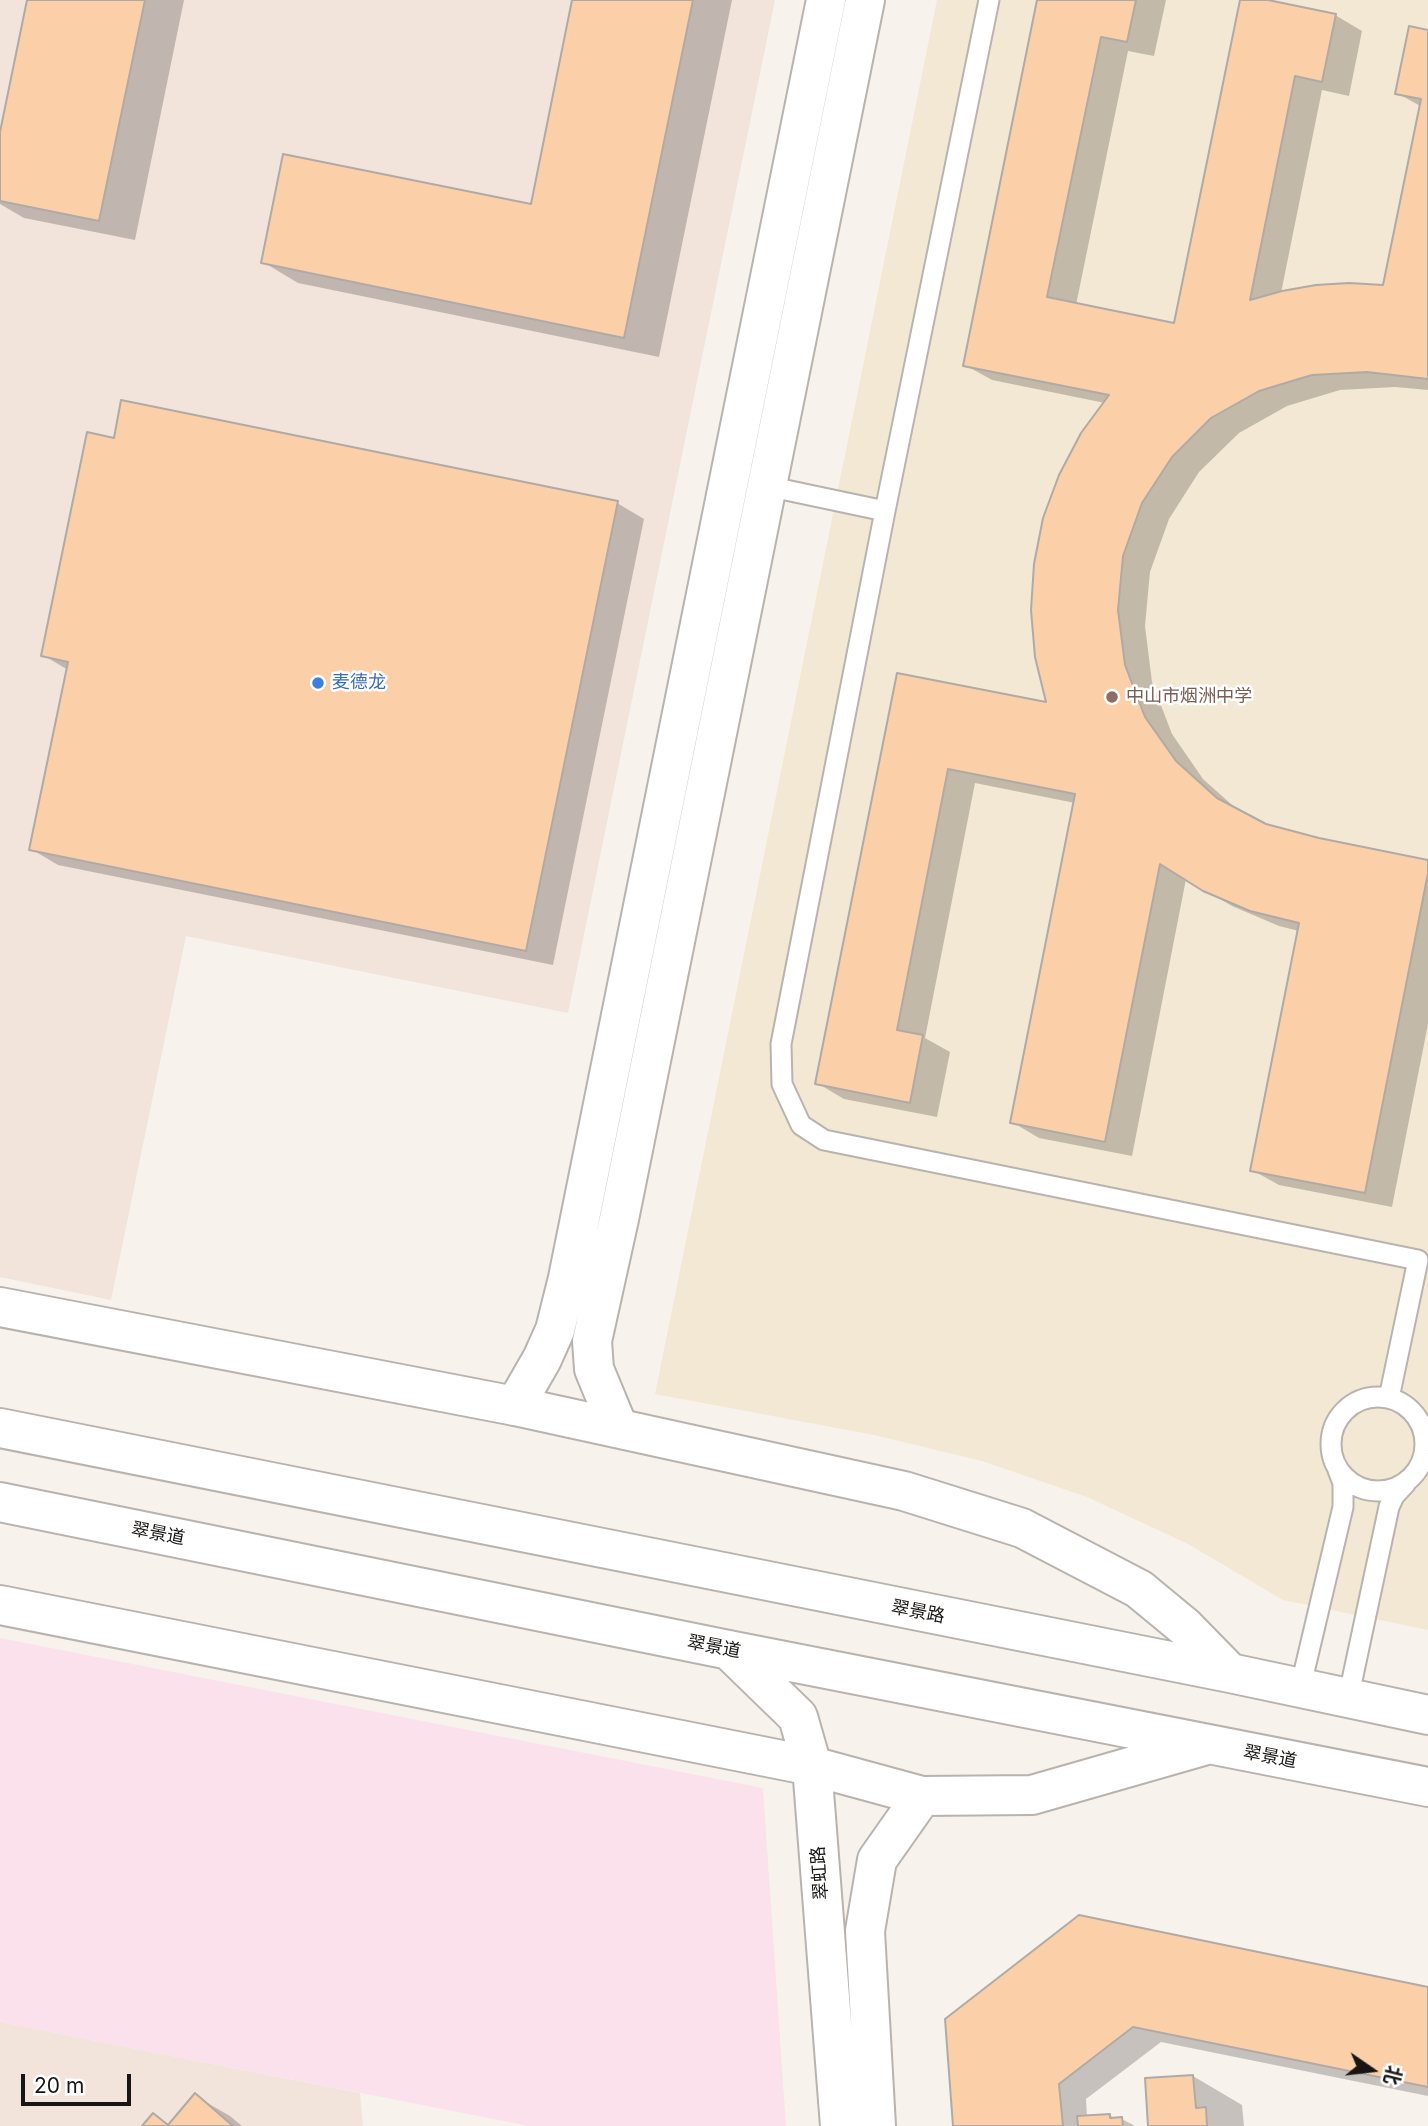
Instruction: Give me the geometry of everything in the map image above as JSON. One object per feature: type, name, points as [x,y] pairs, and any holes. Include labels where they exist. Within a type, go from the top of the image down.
[{"type":"main road","points":[[515,1406],[551,1340],[568,1278],[826,0]]},
{"type":"main road","points":[[618,1427],[594,1369],[592,1341],[865,0]]},
{"type":"main road","points":[[0,1307],[515,1406],[904,1491],[1021,1528],[1139,1589],[1185,1627],[1230,1674]]},
{"type":"main road","name":"翠景路","points":[[0,1429],[1428,1715]]},
{"type":"main road","name":"翠景道","points":[[0,1502],[729,1650],[1428,1787]]},
{"type":"main road","points":[[0,1605],[812,1766],[922,1796],[1032,1795],[1209,1745]]},
{"type":"main road","name":"翠虹路","points":[[729,1650],[797,1717],[812,1766],[840,2126]]},
{"type":"main road","points":[[876,2126],[866,1931],[877,1860],[922,1796]]},
{"type":"lane","points":[[989,0],[885,510],[781,1044],[782,1084],[801,1125],[824,1140],[1418,1260],[1389,1398]]},
{"type":"lane","points":[[729,479],[885,510]]},
{"type":"lane","points":[[1300,1689],[1343,1507],[1343,1483],[1332,1455],[1336,1424],[1346,1411],[1358,1402],[1389,1398],[1403,1404],[1415,1414],[1425,1442],[1423,1458],[1417,1472],[1394,1496],[1389,1507],[1348,1699]]},
{"type":"lane","points":[[1338,1469],[1348,1481],[1362,1489],[1377,1492],[1406,1483]]},
{"type":"shaded area","name":"麦德龙","points":[[0,0],[775,0],[568,1013],[186,936],[111,1300],[0,1277]]},
{"type":"shaded area","name":"中山市烟洲中学","points":[[937,0],[1428,0],[1428,1630],[1283,1600],[1188,1544],[1087,1497],[982,1461],[874,1435],[655,1394]]},
{"type":"shaded area","points":[[0,1638],[763,1788],[786,2126],[529,2126],[0,2022]]},
{"type":"shaded area","points":[[0,2022],[360,2093],[363,2126],[0,2126]]},
{"type":"building","points":[[27,0],[145,0],[99,221],[0,201],[0,132]]},
{"type":"building","points":[[572,0],[693,0],[624,338],[261,263],[283,154],[531,204]]},
{"type":"building","points":[[1037,0],[1136,0],[1127,42],[1101,37],[1047,297],[1174,323],[1240,0],[1268,0],[1336,14],[1322,82],[1295,76],[1250,300],[1316,285],[1383,285],[1421,99],[1395,94],[1409,26],[1428,30],[1428,379],[1367,372],[1312,375],[1259,391],[1211,418],[1172,457],[1142,503],[1123,556],[1118,610],[1125,665],[1145,717],[1176,761],[1217,798],[1266,824],[1319,838],[1428,860],[1428,873],[1365,1193],[1250,1171],[1299,923],[1250,911],[1203,891],[1160,864],[1105,1142],[1010,1123],[1075,794],[948,769],[897,1030],[923,1035],[910,1103],[815,1084],[897,673],[1046,702],[1035,657],[1031,610],[1034,564],[1043,518],[1059,475],[1081,433],[1109,395],[963,366]]},
{"type":"building","points":[[121,400],[618,501],[526,951],[29,850],[68,662],[41,656],[87,432],[114,438]]},
{"type":"building","points":[[1079,1915],[1428,1987],[1428,2087],[1133,2027],[1059,2084],[1063,2126],[953,2126],[945,2019]]},
{"type":"building","points":[[1193,2075],[1196,2108],[1206,2107],[1207,2126],[1148,2126],[1145,2078]]},
{"type":"building","points":[[195,2093],[233,2126],[142,2126],[153,2113],[168,2125]]},
{"type":"building","points":[[1110,2114],[1110,2118],[1122,2117],[1123,2126],[1078,2126],[1077,2116]]},
{"type":"place","name":"麦德龙","points":[[318,683]]},
{"type":"place","name":"中山市烟洲中学","points":[[1112,697]]}]
